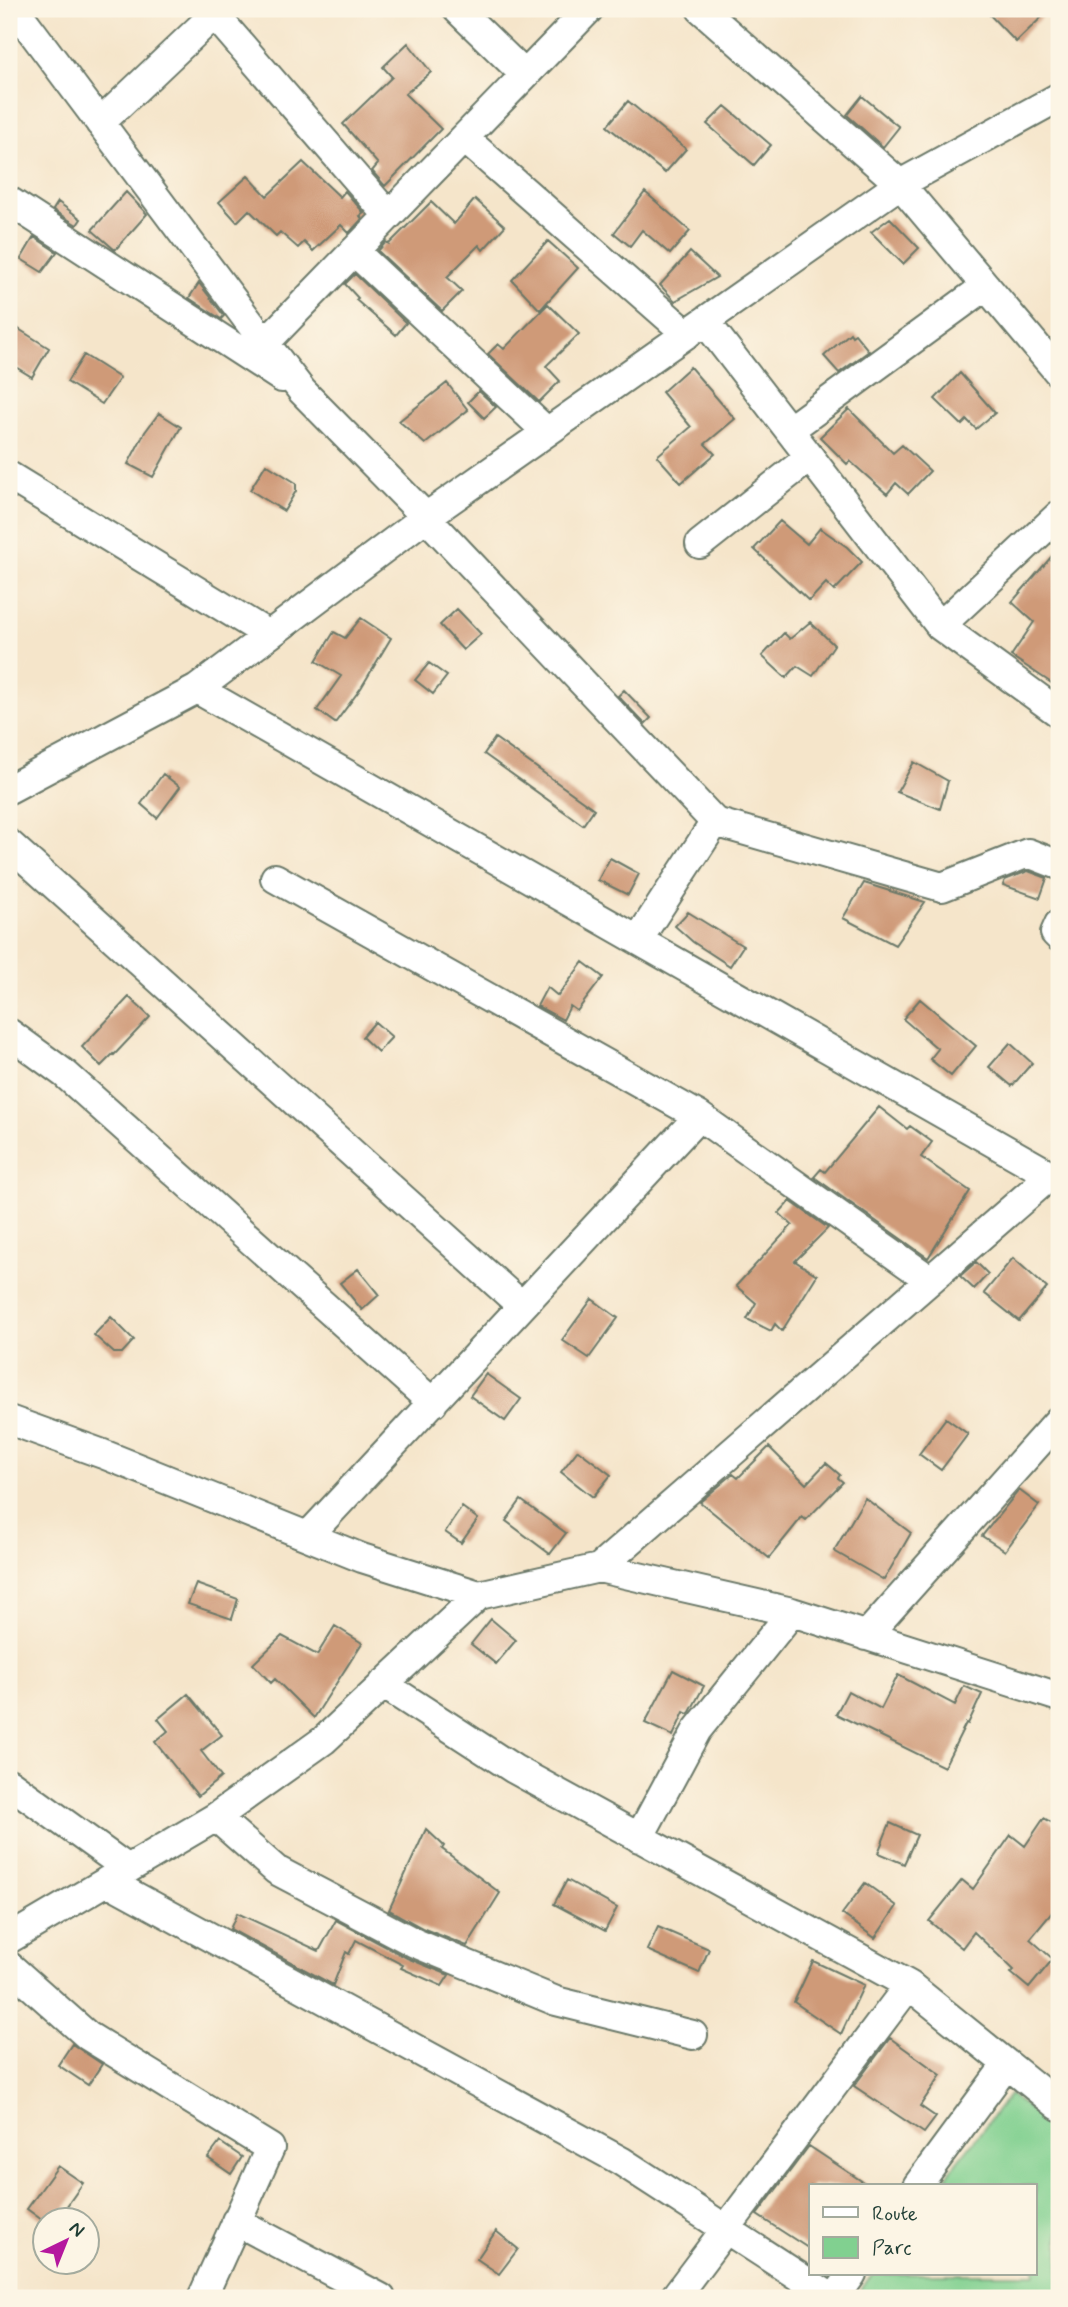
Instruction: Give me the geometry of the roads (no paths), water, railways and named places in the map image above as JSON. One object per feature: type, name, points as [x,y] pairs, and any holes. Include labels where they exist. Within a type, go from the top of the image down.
[{"type":"street","points":[[15,9],[302,391],[426,517],[715,822],[942,887],[1028,853],[1059,865]]},
{"type":"street","points":[[457,9],[525,75]]},
{"type":"street","points":[[265,343],[589,9]]},
{"type":"street","points":[[701,9],[900,184],[1059,373]]},
{"type":"street","points":[[100,123],[217,12],[388,215]]},
{"type":"street","points":[[9,789],[197,689],[426,517],[900,184],[1059,97]]},
{"type":"street","points":[[464,138],[696,328],[789,430],[940,626],[1059,713]]},
{"type":"street","points":[[9,201],[302,391]]},
{"type":"street","points":[[354,251],[547,432]]},
{"type":"street","points":[[789,430],[986,286]]},
{"type":"street","points":[[700,544],[810,457]]},
{"type":"street","points":[[9,476],[269,635]]},
{"type":"street","points":[[940,626],[1059,515]]},
{"type":"street","points":[[197,689],[1055,1177],[930,1280],[599,1568]]},
{"type":"street","points":[[638,940],[715,822]]},
{"type":"street","points":[[9,844],[522,1306]]},
{"type":"street","points":[[275,878],[699,1116],[930,1280]]},
{"type":"street","points":[[1059,924],[1055,933],[1059,937]]},
{"type":"street","points":[[9,1033],[65,1074],[432,1402]]},
{"type":"street","points":[[308,1536],[699,1116]]},
{"type":"street","points":[[9,1420],[103,1454],[362,1558],[479,1595]]},
{"type":"street","points":[[866,1636],[1059,1420]]},
{"type":"street","points":[[9,1939],[216,1817],[324,1740],[479,1595],[599,1568],[792,1612],[1059,1698]]},
{"type":"street","points":[[639,1838],[697,1730],[792,1612]]},
{"type":"street","points":[[383,1684],[513,1769],[909,1985],[1059,2106]]},
{"type":"street","points":[[9,1783],[117,1875],[621,2161],[833,2298],[850,2276]]},
{"type":"street","points":[[216,1817],[276,1870],[415,1943],[556,2001],[693,2035]]},
{"type":"street","points":[[9,1966],[88,2036],[270,2148],[202,2298]]},
{"type":"street","points":[[674,2298],[909,1985]]},
{"type":"street","points":[[918,2184],[1006,2063]]},
{"type":"street","points":[[236,2221],[381,2298]]}]
